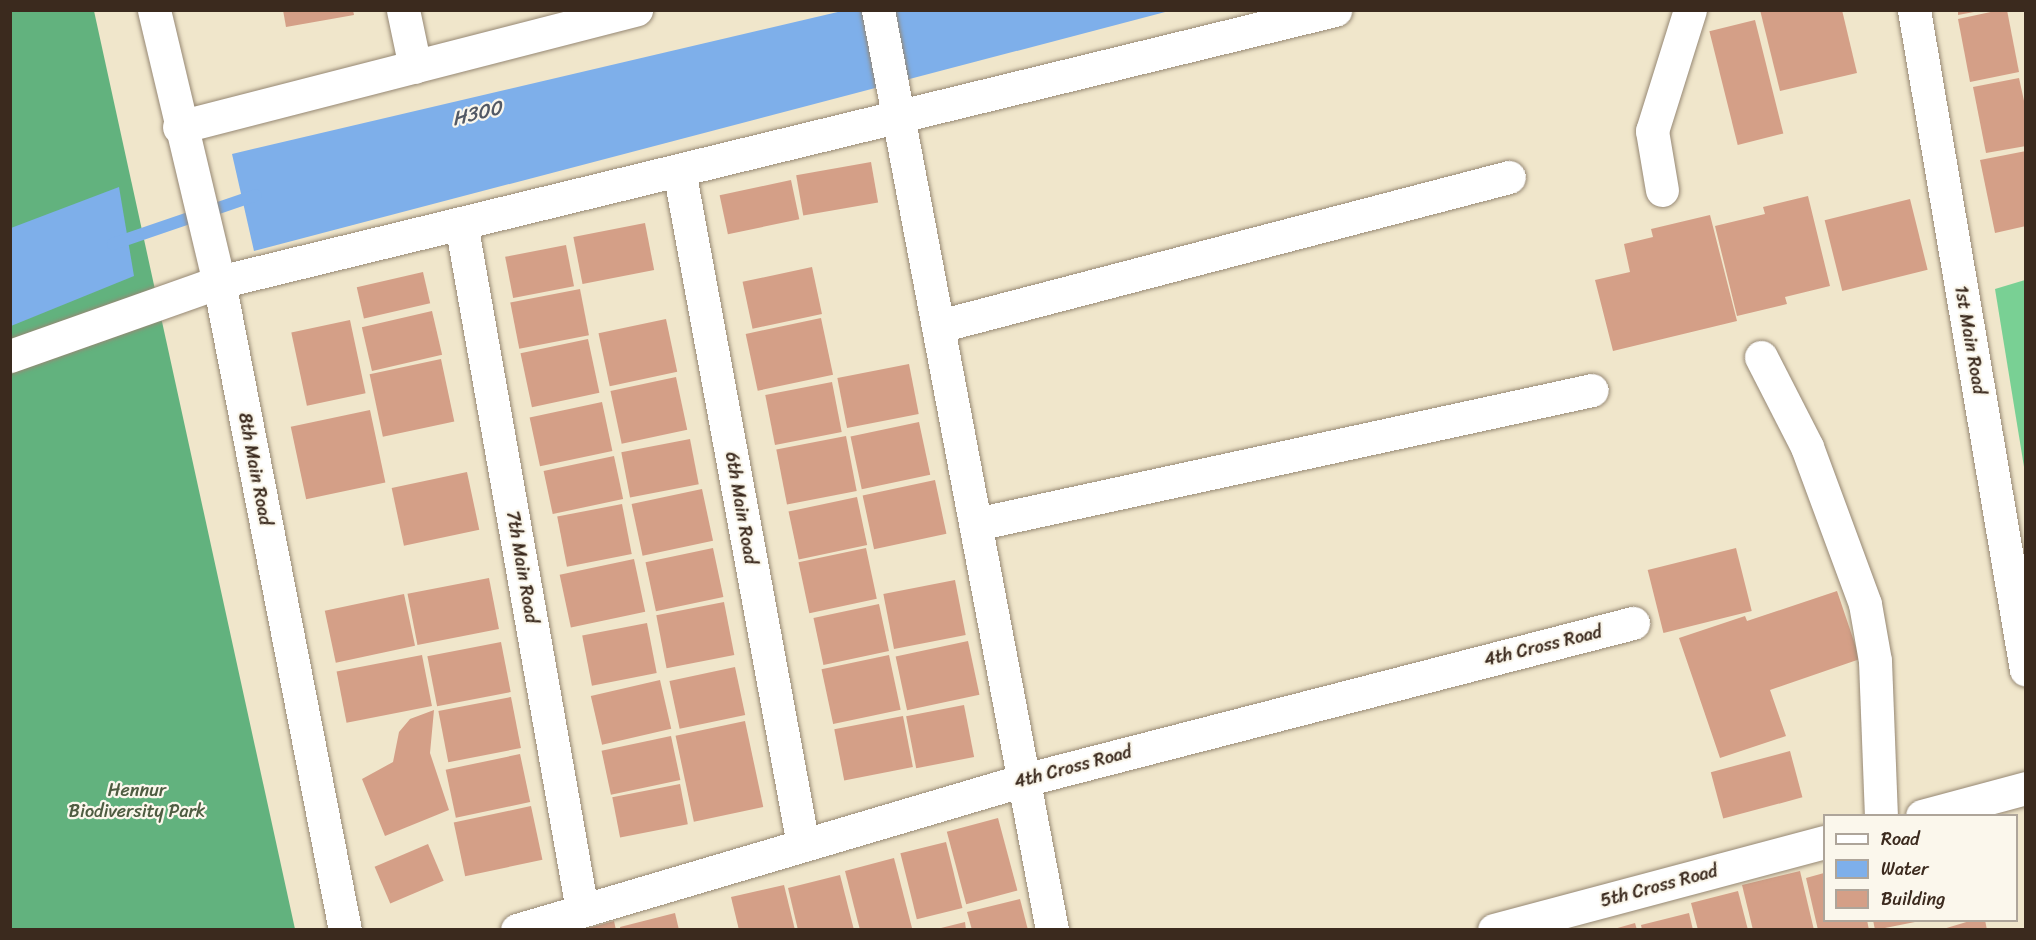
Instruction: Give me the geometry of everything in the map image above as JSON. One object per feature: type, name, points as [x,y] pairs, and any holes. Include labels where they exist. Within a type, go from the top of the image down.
[{"type":"street","name":"8th Main Road","points":[[154,10],[179,127],[219,282],[345,930]]},
{"type":"street","points":[[403,10],[415,67]]},
{"type":"street","points":[[179,127],[636,10]]},
{"type":"street","points":[[878,10],[1052,930]]},
{"type":"street","points":[[10,356],[219,282],[1335,10]]},
{"type":"street","points":[[1662,190],[1652,131],[1690,10]]},
{"type":"street","name":"1st Main Road","points":[[1914,10],[2025,670]]},
{"type":"street","name":"6th Main Road","points":[[679,170],[803,845]]},
{"type":"street","points":[[939,326],[1509,177]]},
{"type":"street","name":"7th Main Road","points":[[461,223],[582,910]]},
{"type":"street","points":[[1761,357],[1807,447],[1865,604],[1875,661],[1881,814]]},
{"type":"street","points":[[976,524],[1592,390]]},
{"type":"street","name":"4th Cross Road","points":[[517,930],[1024,780],[1633,623]]},
{"type":"street","points":[[1929,814],[2025,788]]},
{"type":"street","name":"5th Cross Road","points":[[1494,930],[1823,842]]},
{"type":"green space","name":"Hennur Biodiversity Park","points":[[10,11],[94,11],[295,929],[11,929]]},
{"type":"green space","points":[[2026,280],[2025,473],[1995,289]]},
{"type":"water","points":[[842,11],[1169,11],[254,251],[232,154]]},
{"type":"water","points":[[119,187],[134,276],[11,326],[11,228]]},
{"type":"building","points":[[283,10],[353,10],[354,15],[286,27]]},
{"type":"building","points":[[1760,10],[1842,10],[1857,73],[1780,91]]},
{"type":"building","points":[[1958,10],[1974,10],[1974,12],[1958,15]]},
{"type":"building","points":[[2007,10],[2019,72],[1970,82],[1958,19]]},
{"type":"building","points":[[1755,20],[1783,134],[1738,145],[1709,31]]},
{"type":"building","points":[[2019,78],[2026,110],[2026,146],[1986,153],[1973,87]]},
{"type":"building","points":[[2026,151],[2026,226],[1995,233],[1980,160]]},
{"type":"building","points":[[871,162],[878,202],[803,216],[796,175]]},
{"type":"building","points":[[791,180],[799,219],[728,234],[720,195]]},
{"type":"building","points":[[1808,196],[1830,286],[1785,297],[1787,304],[1737,316],[1715,226],[1765,214],[1763,207]]},
{"type":"building","points":[[1910,199],[1928,270],[1842,291],[1825,220]]},
{"type":"building","points":[[1710,215],[1737,321],[1613,351],[1595,280],[1630,272],[1624,244],[1653,237],[1651,229]]},
{"type":"building","points":[[645,223],[654,270],[583,284],[573,237]]},
{"type":"building","points":[[566,245],[574,286],[513,298],[505,257]]},
{"type":"building","points":[[812,267],[822,314],[753,329],[743,282]]},
{"type":"building","points":[[423,272],[430,303],[364,318],[357,287]]},
{"type":"building","points":[[580,289],[589,335],[519,349],[510,303]]},
{"type":"building","points":[[432,311],[442,355],[372,371],[362,327]]},
{"type":"building","points":[[821,318],[833,375],[758,391],[746,334]]},
{"type":"building","points":[[666,319],[677,372],[610,386],[599,333]]},
{"type":"building","points":[[350,320],[366,393],[307,406],[291,332]]},
{"type":"building","points":[[588,339],[599,393],[532,407],[521,353]]},
{"type":"building","points":[[441,359],[454,422],[383,437],[370,374]]},
{"type":"building","points":[[909,364],[919,414],[847,428],[837,378]]},
{"type":"building","points":[[676,377],[687,430],[622,444],[610,391]]},
{"type":"building","points":[[832,382],[842,432],[775,445],[765,395]]},
{"type":"building","points":[[602,402],[612,451],[540,466],[530,417]]},
{"type":"building","points":[[370,410],[385,482],[306,499],[291,427]]},
{"type":"building","points":[[919,422],[930,475],[862,489],[851,437]]},
{"type":"building","points":[[846,436],[857,491],[787,505],[776,450]]},
{"type":"building","points":[[690,439],[699,484],[630,498],[621,452]]},
{"type":"building","points":[[614,456],[623,499],[553,514],[544,471]]},
{"type":"building","points":[[467,472],[479,530],[404,546],[392,488]]},
{"type":"building","points":[[935,480],[946,534],[874,549],[863,495]]},
{"type":"building","points":[[702,489],[713,541],[643,556],[632,504]]},
{"type":"building","points":[[857,497],[867,545],[799,559],[789,512]]},
{"type":"building","points":[[622,504],[632,554],[567,567],[557,517]]},
{"type":"building","points":[[713,548],[723,597],[656,611],[646,562]]},
{"type":"building","points":[[866,548],[877,599],[809,613],[799,562]]},
{"type":"building","points":[[1736,548],[1752,611],[1663,633],[1648,570]]},
{"type":"building","points":[[634,559],[645,612],[571,628],[560,575]]},
{"type":"building","points":[[489,578],[499,629],[417,645],[408,594]]},
{"type":"building","points":[[955,580],[966,635],[894,649],[883,594]]},
{"type":"building","points":[[1837,591],[1860,659],[1770,690],[1786,736],[1720,758],[1679,638],[1745,616],[1747,621]]},
{"type":"building","points":[[404,594],[415,646],[336,663],[325,611]]},
{"type":"building","points":[[724,602],[734,655],[667,668],[656,615]]},
{"type":"building","points":[[879,604],[889,651],[823,665],[813,618]]},
{"type":"building","points":[[647,623],[657,673],[592,686],[582,636]]},
{"type":"building","points":[[968,641],[979,695],[907,710],[896,656]]},
{"type":"building","points":[[501,642],[511,692],[437,706],[427,656]]},
{"type":"building","points":[[422,655],[432,706],[347,723],[337,672]]},
{"type":"building","points":[[889,655],[901,710],[833,724],[822,669]]},
{"type":"building","points":[[735,667],[745,715],[680,729],[669,681]]},
{"type":"building","points":[[660,680],[671,729],[602,745],[591,696]]},
{"type":"building","points":[[511,697],[521,748],[448,762],[438,711]]},
{"type":"building","points":[[964,705],[974,757],[916,768],[906,716]]},
{"type":"building","points":[[434,710],[430,753],[449,810],[385,836],[362,779],[393,762],[399,732],[410,719]]},
{"type":"building","points":[[903,716],[913,767],[844,780],[834,729]]},
{"type":"building","points":[[745,721],[763,807],[694,822],[676,736]]},
{"type":"building","points":[[671,736],[680,780],[611,795],[602,751]]},
{"type":"building","points":[[1790,751],[1802,797],[1723,819],[1711,772]]},
{"type":"building","points":[[520,754],[530,802],[456,818],[446,770]]},
{"type":"building","points":[[680,784],[688,824],[620,837],[612,797]]},
{"type":"building","points":[[531,806],[542,860],[465,876],[454,822]]},
{"type":"building","points":[[998,818],[1017,890],[966,904],[947,832]]},
{"type":"building","points":[[946,842],[962,908],[917,919],[900,853]]},
{"type":"building","points":[[428,844],[444,881],[390,903],[375,867]]},
{"type":"building","points":[[894,858],[912,928],[860,930],[845,871]]},
{"type":"building","points":[[1800,871],[1814,930],[1753,930],[1742,885]]},
{"type":"building","points":[[1823,873],[1823,922],[1867,922],[1869,930],[1818,930],[1806,878]]},
{"type":"building","points":[[840,875],[854,930],[798,930],[788,888]]},
{"type":"building","points":[[784,885],[795,930],[739,930],[731,897]]},
{"type":"building","points":[[1738,891],[1748,930],[1698,930],[1691,903]]},
{"type":"building","points":[[1020,899],[1028,930],[972,930],[967,912]]},
{"type":"building","points":[[675,913],[679,930],[621,930],[620,927]]},
{"type":"building","points":[[1689,913],[1693,930],[1642,930],[1641,925]]},
{"type":"building","points":[[614,921],[616,930],[585,930],[585,929]]},
{"type":"building","points":[[965,922],[966,930],[937,930],[937,929]]},
{"type":"building","points":[[1873,922],[1915,922],[1875,930]]},
{"type":"building","points":[[1966,922],[1985,922],[1987,930],[1940,930]]},
{"type":"building","points":[[1635,923],[1637,930],[1614,930],[1614,929]]},
{"type":"waterway","name":"H300","points":[[113,244],[256,195]]}]
